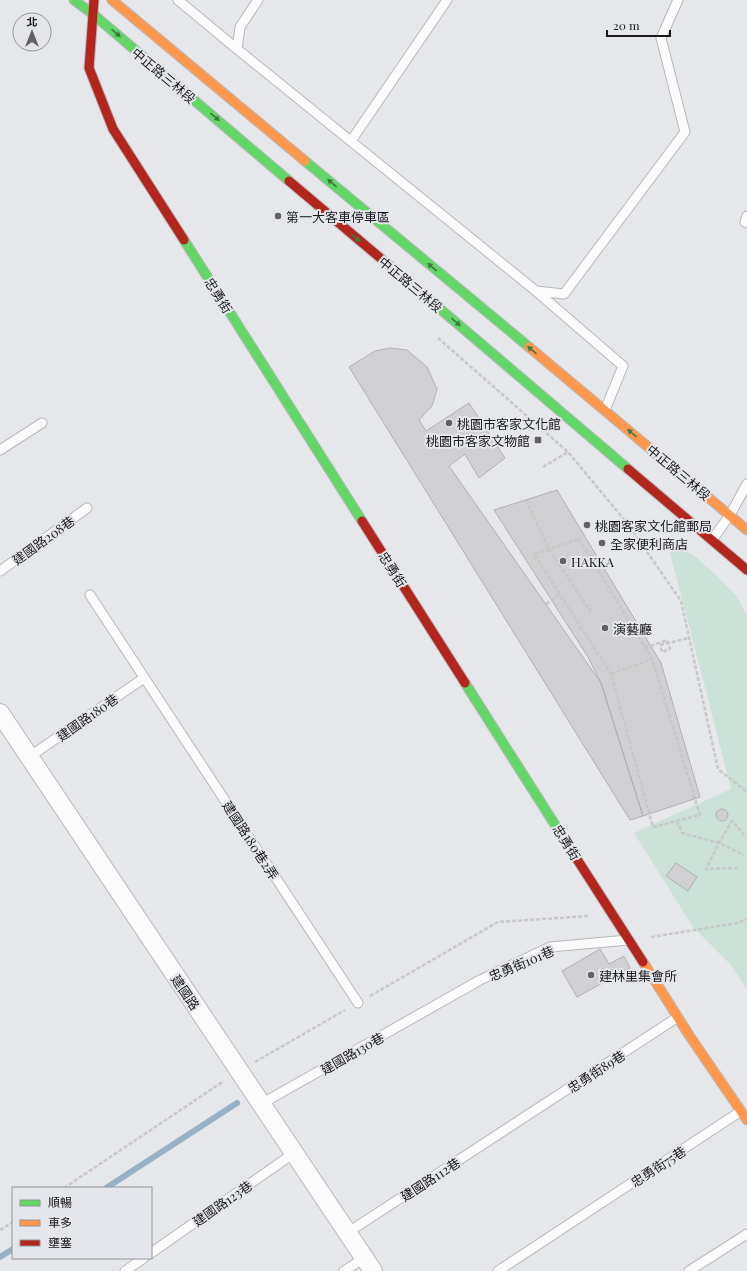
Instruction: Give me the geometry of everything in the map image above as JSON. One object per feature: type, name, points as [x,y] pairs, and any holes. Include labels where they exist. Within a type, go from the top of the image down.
[{"type":"main road","name":"中正路三林段","points":[[74,0],[94,15],[747,570]]},
{"type":"main road","name":"忠勇街","points":[[94,0],[89,68],[113,129],[678,1017],[747,1120]]},
{"type":"main road","name":"中正路三林段","points":[[112,0],[747,530]]},
{"type":"street","name":"建國路","points":[[0,713],[368,1265]]},
{"type":"lane","points":[[178,0],[536,291],[623,366],[605,410]]},
{"type":"lane","points":[[237,49],[240,26],[258,0]]},
{"type":"lane","points":[[351,141],[447,0]]},
{"type":"lane","points":[[536,291],[564,294],[685,132],[662,38],[678,0]]},
{"type":"lane","points":[[747,216],[745,222],[747,223]]},
{"type":"lane","points":[[0,450],[42,424]]},
{"type":"lane","points":[[712,540],[730,515],[747,484]]},
{"type":"lane","name":"建國路208巷","points":[[0,571],[86,508]]},
{"type":"lane","name":"建國路180巷2弄","points":[[90,595],[358,1003]]},
{"type":"lane","name":"建國路180巷","points":[[29,757],[144,678]]},
{"type":"lane","name":"忠勇街101巷","points":[[443,1001],[480,980],[550,947],[629,940]]},
{"type":"lane","name":"建國路130巷","points":[[261,1104],[443,1001]]},
{"type":"lane","name":"忠勇街89巷","points":[[514,1125],[678,1017]]},
{"type":"lane","name":"忠勇街75巷","points":[[498,1271],[741,1111]]},
{"type":"lane","name":"建國路112巷","points":[[347,1233],[514,1125]]},
{"type":"lane","name":"建國路123巷","points":[[152,1252],[294,1153]]},
{"type":"lane","points":[[689,1271],[747,1234]]},
{"type":"lane","points":[[125,1271],[143,1259]]},
{"type":"lane","points":[[344,1271],[368,1265]]},
{"type":"path","points":[[437,337],[568,452],[627,523],[681,601],[718,769],[747,792]]},
{"type":"path","points":[[543,467],[568,452]]},
{"type":"path","points":[[526,500],[549,549],[592,614]]},
{"type":"path","points":[[579,539],[652,659],[700,815],[653,828],[611,674],[560,594],[534,554],[579,539]]},
{"type":"path","points":[[546,604],[560,594]]},
{"type":"path","points":[[646,648],[667,640],[670,649],[662,652],[660,645],[689,638]]},
{"type":"path","points":[[611,674],[652,659]]},
{"type":"path","points":[[677,821],[682,833],[719,843],[744,855]]},
{"type":"path","points":[[738,868],[706,869],[732,821],[747,838]]},
{"type":"path","points":[[65,1187],[239,1071],[498,922],[613,915]]},
{"type":"path","points":[[629,940],[738,924],[747,919]]},
{"type":"path","points":[[0,1230],[12,1223]]},
{"type":"green space","points":[[679,546],[697,558],[717,576],[738,598],[747,616],[747,989],[730,964],[693,927],[634,833],[731,789],[670,553],[673,547]]},
{"type":"building","name":"桃園市客家文化館","points":[[390,348],[407,350],[427,367],[437,389],[432,406],[419,420],[426,431],[469,403],[505,458],[479,478],[465,454],[449,466],[601,683],[643,816],[630,820],[349,367],[375,351]]},
{"type":"building","name":"演藝廳","points":[[557,490],[661,663],[700,797],[643,816],[601,683],[588,657],[494,510]]},
{"type":"building","points":[[720,809],[724,809],[728,815],[724,821],[720,821],[716,817],[716,813]]},
{"type":"building","points":[[676,863],[697,877],[688,891],[666,876]]},
{"type":"building","name":"建林里集會所","points":[[600,949],[609,964],[624,956],[630,968],[577,997],[562,971]]},
{"type":"waterway","points":[[108,1187],[237,1103]]},
{"type":"waterway","points":[[0,1257],[12,1250]]},
{"type":"traffic: fast","points":[[74,0],[94,15],[289,181]]},
{"type":"traffic: fast","points":[[305,161],[529,347]]},
{"type":"traffic: fast","points":[[184,240],[362,521]]},
{"type":"traffic: fast","points":[[391,267],[628,469]]},
{"type":"traffic: fast","points":[[465,683],[564,839]]},
{"type":"traffic: slow","points":[[112,0],[305,161]]},
{"type":"traffic: slow","points":[[529,347],[747,530]]},
{"type":"traffic: slow","points":[[643,962],[689,1035],[747,1120]]},
{"type":"traffic: jam","points":[[94,0],[89,68],[113,129],[184,240]]},
{"type":"traffic: jam","points":[[289,181],[391,267]]},
{"type":"traffic: jam","points":[[628,469],[747,570]]},
{"type":"traffic: jam","points":[[362,521],[465,683]]},
{"type":"traffic: jam","points":[[564,839],[643,962]]},
{"type":"place","name":"第一大客車停車區","points":[[278,216]]},
{"type":"place","name":"桃園市客家文化館","points":[[449,423]]},
{"type":"place","name":"桃園市客家文物館","points":[[538,440]]},
{"type":"place","name":"桃園客家文化館郵局","points":[[587,525]]},
{"type":"place","name":"全家便利商店","points":[[602,543]]},
{"type":"place","name":"HAKKA","points":[[563,561]]},
{"type":"place","name":"演藝廳","points":[[605,628]]},
{"type":"place","name":"建林里集會所","points":[[591,975]]}]
